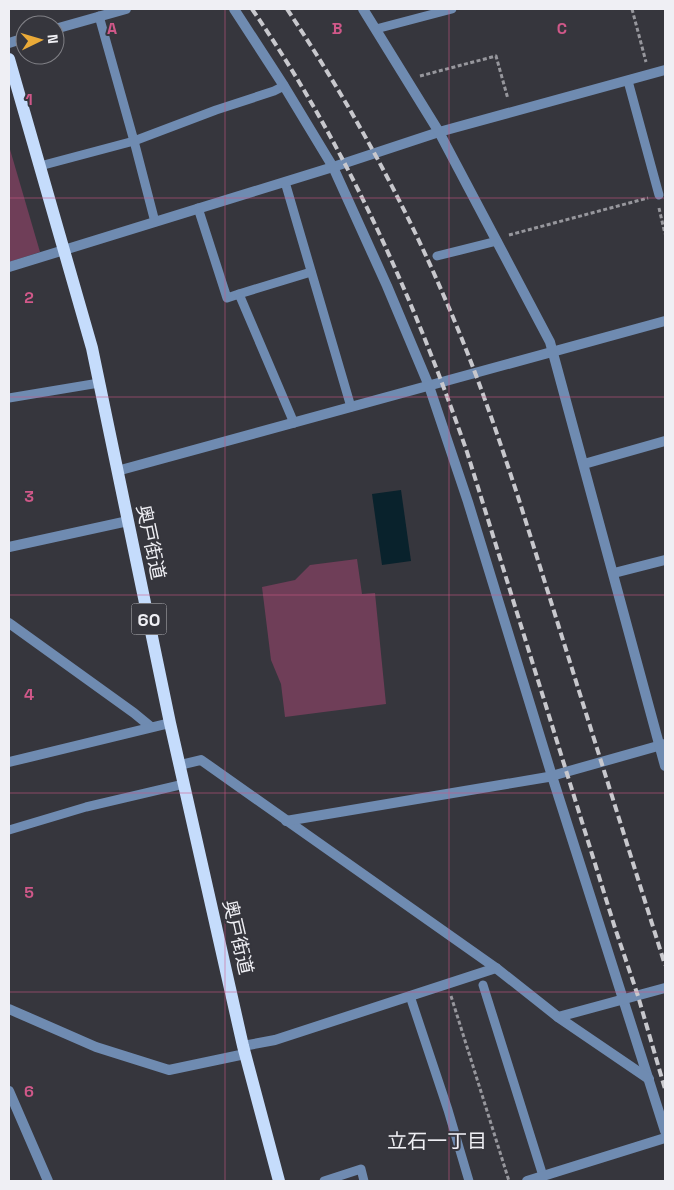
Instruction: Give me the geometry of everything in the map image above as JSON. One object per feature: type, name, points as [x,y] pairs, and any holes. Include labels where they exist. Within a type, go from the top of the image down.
[{"type":"main road","name":"奥戸街道","points":[[9,60],[84,315],[170,723],[244,1050],[279,1181]]},
{"type":"street","points":[[65,26],[126,9]]},
{"type":"street","points":[[234,9],[284,86],[332,167],[387,286],[429,386],[471,512],[552,776],[665,1131]]},
{"type":"street","points":[[362,9],[439,132],[550,342],[662,745],[665,766]]},
{"type":"street","points":[[9,267],[285,182],[439,132],[665,70]]},
{"type":"street","points":[[117,471],[665,321]]},
{"type":"street","points":[[584,464],[665,441]]},
{"type":"street","points":[[9,547],[128,521]]},
{"type":"street","points":[[614,573],[665,560]]},
{"type":"street","points":[[9,623],[151,727]]},
{"type":"street","points":[[9,762],[170,723]]},
{"type":"street","points":[[286,821],[552,776],[662,745]]},
{"type":"street","points":[[180,765],[201,760],[496,968],[558,1016],[649,1079]]},
{"type":"street","points":[[9,1009],[96,1047],[168,1070],[244,1050],[496,968]]},
{"type":"street","points":[[558,1016],[665,988]]},
{"type":"street","points":[[9,1091],[48,1181]]},
{"type":"street","points":[[527,1181],[665,1138]]},
{"type":"lane","points":[[376,30],[452,9]]},
{"type":"lane","points":[[99,16],[155,222]]},
{"type":"lane","points":[[628,81],[657,196]]},
{"type":"lane","points":[[40,166],[134,141],[284,86]]},
{"type":"lane","points":[[285,182],[351,407]]},
{"type":"lane","points":[[198,208],[227,298],[311,272]]},
{"type":"lane","points":[[437,256],[497,240]]},
{"type":"lane","points":[[239,294],[294,423]]},
{"type":"lane","points":[[9,398],[99,384]]},
{"type":"lane","points":[[9,830],[86,808],[184,784]]},
{"type":"lane","points":[[483,985],[543,1176]]},
{"type":"lane","points":[[410,996],[448,1110],[468,1181]]},
{"type":"lane","points":[[324,1181],[361,1169],[364,1181]]},
{"type":"path","points":[[632,9],[649,75]]},
{"type":"path","points":[[407,79],[496,56],[512,112]]},
{"type":"path","points":[[497,240],[657,196],[665,234]]},
{"type":"path","points":[[451,995],[509,1181]]},
{"type":"shaded area","points":[[9,146],[40,252],[9,262]]},
{"type":"shaded area","points":[[357,559],[362,594],[375,593],[386,704],[285,717],[281,684],[271,660],[262,587],[295,580],[310,565]]},
{"type":"water","points":[[401,490],[411,561],[382,565],[372,494]]},
{"type":"railway","points":[[252,9],[318,114],[347,168],[400,280],[446,394],[467,452],[615,928],[638,996],[665,1089]]},
{"type":"railway","points":[[287,9],[331,77],[391,184],[443,294],[464,345],[520,503],[665,965]]},
{"type":"district","name":"立石一丁目","points":[[437,1141]]}]
